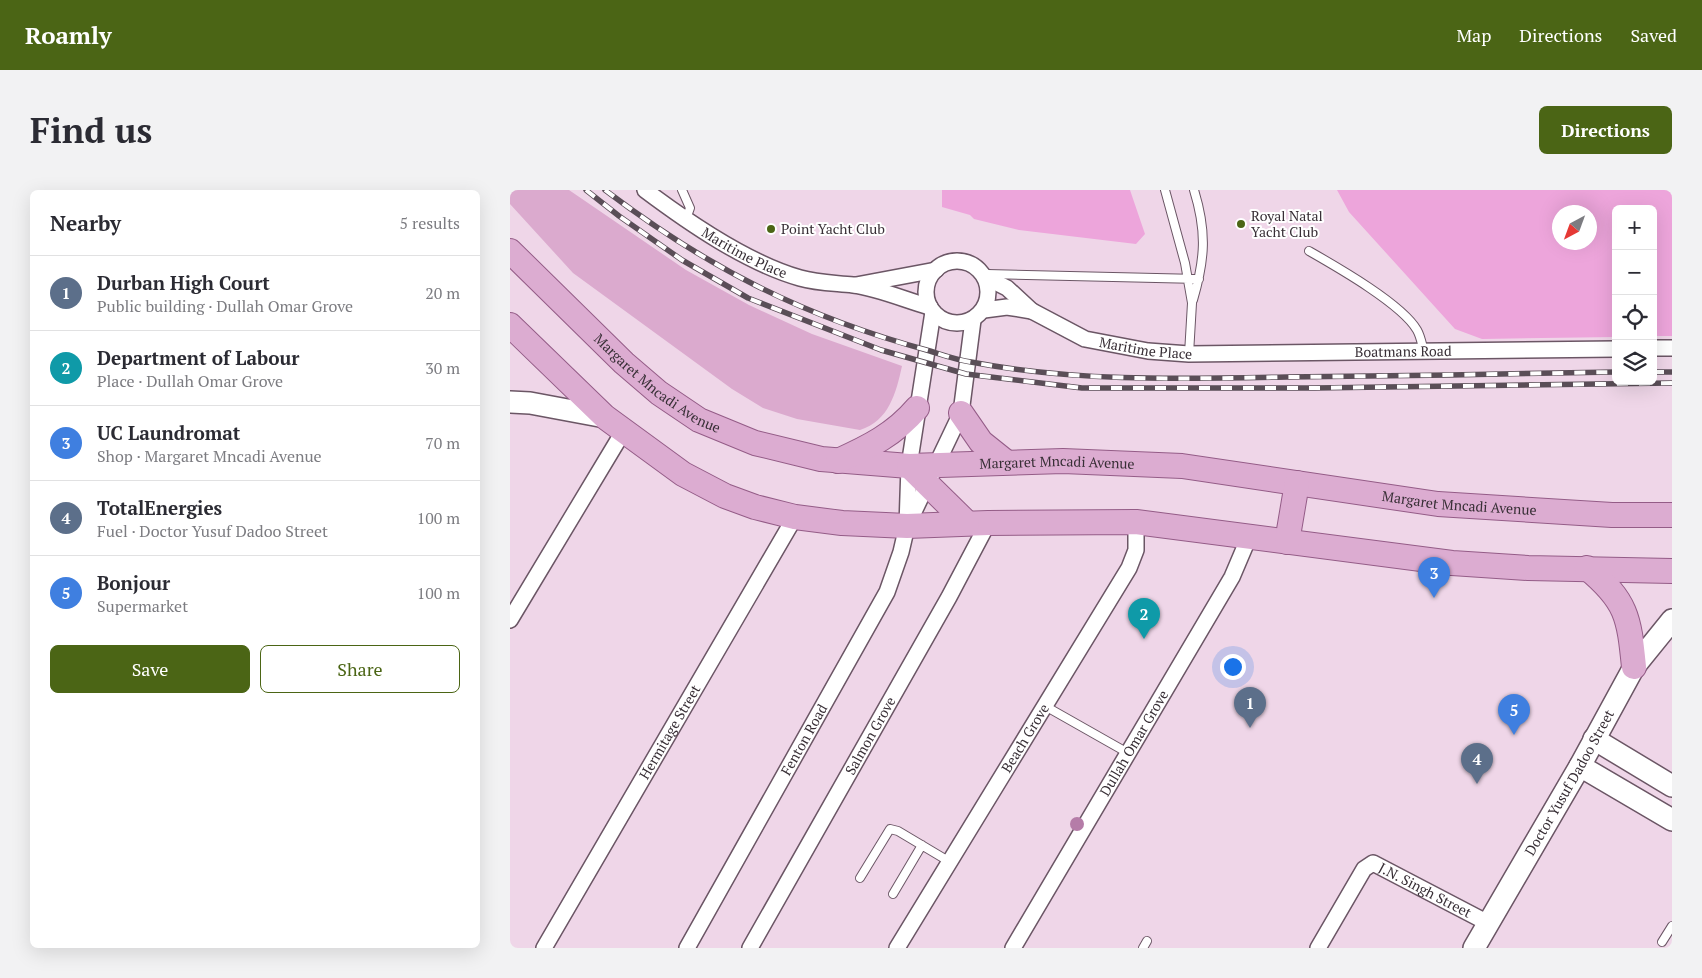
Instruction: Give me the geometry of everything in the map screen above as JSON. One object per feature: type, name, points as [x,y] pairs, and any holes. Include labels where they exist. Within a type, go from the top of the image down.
[{"type":"main road","name":"Margaret Mncadi Avenue","points":[[510,251],[624,363],[659,393],[699,420],[755,443],[836,461],[909,466],[931,475],[1006,462],[1063,461],[1182,466],[1438,504],[1612,515],[1672,515]]},
{"type":"main road","points":[[510,325],[605,417],[683,474],[725,496],[756,507],[795,517],[842,524],[907,526],[978,523],[1136,522],[1452,564],[1528,568],[1672,571]]},
{"type":"main road","points":[[836,461],[878,442],[904,423],[918,408]]},
{"type":"main road","points":[[961,413],[981,442],[1006,462]]},
{"type":"main road","points":[[931,475],[978,523]]},
{"type":"main road","points":[[1287,542],[1297,483]]},
{"type":"main road","points":[[1587,568],[1604,583],[1621,603],[1627,616],[1634,667]]},
{"type":"street","name":"Maritime Place","points":[[645,190],[686,219],[740,252],[799,278],[824,283],[854,285],[931,310]]},
{"type":"street","points":[[958,261],[974,266],[984,276],[989,290],[978,315],[961,413],[907,526],[909,466],[931,310],[926,291],[930,276],[936,270],[942,265],[958,261]]},
{"type":"street","name":"Maritime Place","points":[[854,285],[936,270]]},
{"type":"street","name":"Maritime Place","points":[[984,276],[1007,288],[1032,310],[1085,338],[1148,351],[1189,354]]},
{"type":"street","name":"Maritime Place","points":[[978,315],[1007,306],[1032,310]]},
{"type":"street","points":[[931,310],[947,322],[956,324],[978,315]]},
{"type":"street","points":[[1657,348],[1672,348]]},
{"type":"street","name":"Boatmans Road","points":[[1189,354],[1612,349]]},
{"type":"street","points":[[510,402],[530,403],[605,417]]},
{"type":"street","points":[[510,620],[623,432]]},
{"type":"street","name":"Hermitage Street","points":[[544,948],[795,517]]},
{"type":"street","name":"Beach Grove","points":[[897,948],[1129,568],[1136,550],[1136,522]]},
{"type":"street","name":"Salmon Grove","points":[[750,948],[944,606],[978,523]]},
{"type":"street","name":"Fenton Road","points":[[687,948],[887,592],[901,552],[907,526]]},
{"type":"street","name":"Dullah Omar Grove","points":[[1012,948],[1236,568],[1249,537]]},
{"type":"street","name":"Doctor Yusuf Dadoo Street","points":[[1474,948],[1580,766],[1634,667],[1672,620]]},
{"type":"street","points":[[1594,739],[1672,786]]},
{"type":"street","points":[[1580,766],[1672,820]]},
{"type":"street","name":"J.N. Singh Street","points":[[1318,948],[1364,869],[1373,862],[1488,923]]},
{"type":"lane","points":[[682,190],[690,208],[686,219]]},
{"type":"lane","name":"Maritime Place","points":[[1165,190],[1188,279],[1192,303],[1189,354]]},
{"type":"lane","points":[[1192,303],[1199,279],[1204,235],[1194,190]]},
{"type":"lane","points":[[1309,251],[1356,278],[1403,316],[1418,332],[1424,352]]},
{"type":"lane","points":[[984,276],[1199,279]]},
{"type":"lane","points":[[1045,706],[1128,753]]},
{"type":"lane","points":[[860,878],[890,829],[898,831],[950,862]]},
{"type":"lane","points":[[893,894],[922,845]]},
{"type":"lane","points":[[1662,942],[1672,926]]},
{"type":"shaded area","points":[[510,190],[569,190],[686,270],[749,305],[812,334],[902,366],[890,405],[878,420],[860,430],[797,419],[763,408],[732,389],[573,273],[510,204]]},
{"type":"shaded area","points":[[942,190],[1130,190],[1145,234],[1136,244],[1019,230],[974,219],[970,215],[942,207]]},
{"type":"shaded area","points":[[1337,190],[1672,190],[1672,336],[1657,336],[1657,205],[1612,205],[1612,337],[1482,339],[1455,329],[1349,212]]},
{"type":"railway","points":[[586,190],[619,216],[682,260],[748,298],[881,350],[966,374],[1082,388],[1315,388],[1672,383]]},
{"type":"railway","points":[[605,190],[643,218],[720,266],[799,306],[884,338],[966,361],[1050,373],[1129,378],[1612,372]]},
{"type":"railway","points":[[1657,372],[1672,372]]},
{"type":"place","name":"Royal Natal Yacht Club","points":[[1241,224]]},
{"type":"place","name":"Point Yacht Club","points":[[771,229]]},
{"type":"place","name":"UC Laundromat","points":[[1434,598]]},
{"type":"place","name":"Department of Labour","points":[[1144,639]]},
{"type":"place","name":"Durban High Court","points":[[1250,728]]},
{"type":"place","name":"Bonjour","points":[[1514,735]]},
{"type":"place","name":"TotalEnergies","points":[[1477,784]]}]
